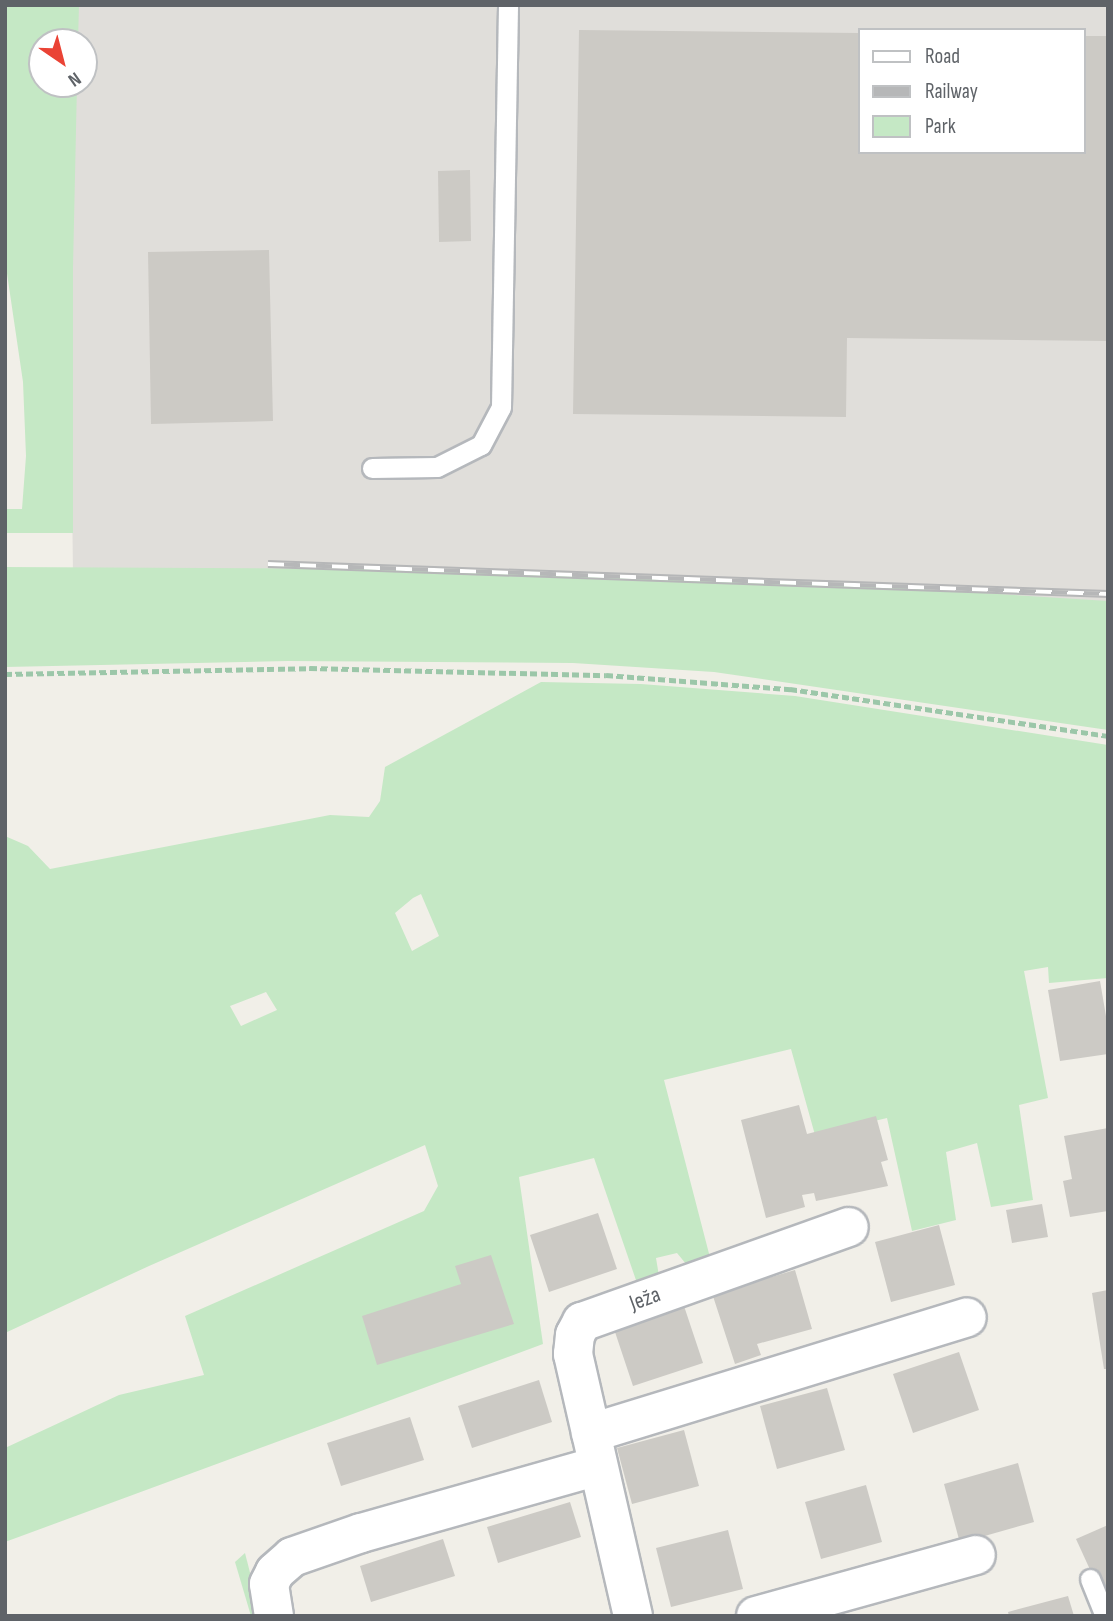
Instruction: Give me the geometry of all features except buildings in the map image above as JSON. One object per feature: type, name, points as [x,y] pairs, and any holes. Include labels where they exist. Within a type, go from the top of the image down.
[{"type":"street","name":"Ježa","points":[[633,1616],[573,1354],[575,1335],[582,1322],[849,1227]]},
{"type":"street","points":[[274,1616],[269,1584],[275,1572],[292,1557],[967,1317]]},
{"type":"street","points":[[756,1616],[976,1555]]},
{"type":"lane","points":[[372,468],[437,467],[481,445],[501,407],[508,5]]},
{"type":"lane","points":[[1090,1579],[1105,1616]]},
{"type":"path","points":[[5,674],[310,668],[606,675],[790,689],[1108,736]]},
{"type":"shaded area","points":[[66,5],[1108,5],[1108,608],[73,575],[67,98],[98,98],[98,28],[66,28]]},
{"type":"green space","points":[[5,5],[79,5],[78,28],[28,28],[28,98],[77,98],[73,268],[73,533],[5,533],[5,509],[22,509],[26,456],[23,382],[5,260]]},
{"type":"green space","points":[[5,567],[394,569],[607,575],[823,583],[1108,601],[1108,730],[714,672],[573,663],[288,661],[5,667]]},
{"type":"green space","points":[[541,682],[641,684],[795,696],[1108,745],[1108,978],[1049,983],[1048,967],[1024,971],[1048,1098],[1019,1105],[1033,1200],[991,1207],[977,1143],[946,1152],[956,1220],[912,1231],[887,1118],[815,1135],[791,1049],[664,1080],[713,1269],[696,1276],[677,1253],[656,1258],[660,1282],[638,1286],[594,1158],[519,1177],[543,1344],[5,1542],[5,1448],[119,1395],[204,1375],[185,1316],[424,1211],[438,1186],[425,1145],[149,1266],[5,1333],[5,836],[28,846],[50,869],[330,815],[369,817],[380,801],[385,767]],"holes":[[[421,894],[439,936],[412,951],[395,913]],[[266,992],[277,1010],[241,1026],[230,1006]]]},
{"type":"green space","points":[[245,1553],[261,1616],[251,1616],[235,1562]]},
{"type":"railway","points":[[268,564],[1108,594]]}]
